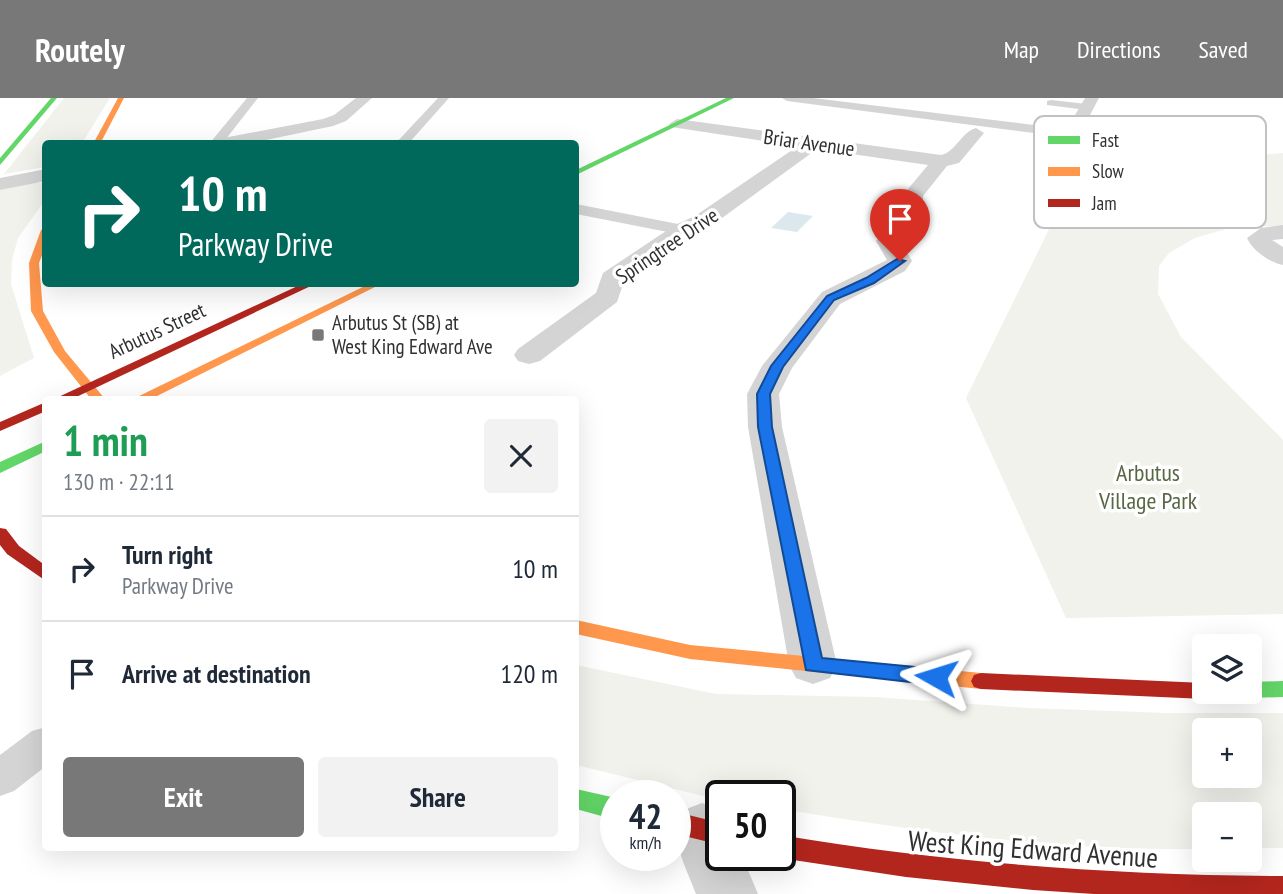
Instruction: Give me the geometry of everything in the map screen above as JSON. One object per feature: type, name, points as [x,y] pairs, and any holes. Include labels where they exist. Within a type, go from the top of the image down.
[{"type":"main road","points":[[0,163],[54,98]]},
{"type":"main road","points":[[98,140],[121,98]]},
{"type":"main road","points":[[579,172],[731,98]]},
{"type":"main road","points":[[42,241],[34,263],[37,311],[60,352],[93,393]]},
{"type":"main road","name":"Arbutus Street","points":[[93,393],[304,287]]},
{"type":"main road","points":[[146,396],[370,287]]},
{"type":"main road","points":[[0,427],[42,408]]},
{"type":"main road","points":[[0,468],[42,447]]},
{"type":"main road","points":[[0,533],[13,550],[42,572]]},
{"type":"main road","points":[[579,628],[690,652],[813,665],[1010,684],[1192,691]]},
{"type":"main road","points":[[1262,690],[1283,689]]},
{"type":"main road","points":[[579,800],[600,805]]},
{"type":"main road","name":"West King Edward Avenue","points":[[796,849],[854,860],[1044,880],[1245,890],[1283,889]]},
{"type":"street","points":[[237,140],[327,123],[340,118],[365,98]]},
{"type":"street","name":"Briar Avenue","points":[[677,124],[941,161]]},
{"type":"street","points":[[813,665],[765,427],[764,394],[777,366],[831,298],[870,281],[900,261],[888,241],[912,210],[913,195],[941,161],[953,159],[976,133]]},
{"type":"street","name":"Springtree Drive","points":[[528,355],[608,296],[612,278],[683,230],[703,221],[814,143]]},
{"type":"street","points":[[0,184],[42,176]]},
{"type":"street","points":[[1283,232],[1269,233],[1259,238],[1261,243],[1283,258]]},
{"type":"street","points":[[699,829],[727,894]]},
{"type":"lane","points":[[219,140],[253,98]]},
{"type":"lane","points":[[405,140],[444,98]]},
{"type":"lane","points":[[787,98],[1034,129]]},
{"type":"lane","points":[[1051,103],[1089,102]]},
{"type":"lane","points":[[579,210],[683,230]]},
{"type":"lane","points":[[0,778],[42,746]]},
{"type":"green space","points":[[64,98],[110,98],[84,140],[42,140],[42,168],[4,174]]},
{"type":"green space","name":"Arbutus Village Park","points":[[1283,153],[1283,226],[1266,226],[1266,155]]},
{"type":"green space","points":[[42,183],[42,204],[18,238],[12,260],[11,284],[34,358],[0,376],[0,190]]},
{"type":"green space","name":"Arbutus Village Park","points":[[1050,228],[1230,228],[1195,238],[1169,253],[1159,266],[1158,294],[1181,337],[1283,440],[1283,614],[1066,618],[966,398]]},
{"type":"green space","points":[[579,666],[716,694],[875,697],[1029,708],[1167,713],[1283,713],[1283,848],[1262,848],[1262,802],[1192,802],[1192,849],[1151,849],[992,838],[796,811],[796,780],[705,780],[705,796],[691,793],[691,780],[637,780],[579,766]]},
{"type":"shaded area","points":[[788,212],[813,216],[797,232],[771,228]]},
{"type":"traffic: fast","points":[[0,163],[54,98]]},
{"type":"traffic: fast","points":[[579,172],[731,98]]},
{"type":"traffic: fast","points":[[0,468],[42,447]]},
{"type":"traffic: fast","points":[[1262,690],[1283,689]]},
{"type":"traffic: fast","points":[[579,800],[600,805]]},
{"type":"traffic: slow","points":[[98,140],[121,98]]},
{"type":"traffic: slow","points":[[42,241],[34,263],[37,311],[60,352],[96,396]]},
{"type":"traffic: slow","points":[[146,396],[370,287]]},
{"type":"traffic: slow","points":[[579,628],[690,652],[981,681]]},
{"type":"traffic: jam","points":[[67,396],[304,287]]},
{"type":"traffic: jam","points":[[0,427],[42,408]]},
{"type":"traffic: jam","points":[[0,533],[13,550],[42,572]]},
{"type":"traffic: jam","points":[[981,681],[1192,690]]},
{"type":"traffic: jam","points":[[691,827],[705,830]]},
{"type":"traffic: jam","points":[[796,849],[864,860],[990,874],[1075,881],[1283,889]]},
{"type":"place","name":"Arbutus St (SB) at West King Edward Ave","points":[[318,335]]},
{"type":"route","points":[[900,261],[870,281],[831,298],[777,366],[764,394],[765,427],[813,665],[936,677]]}]
